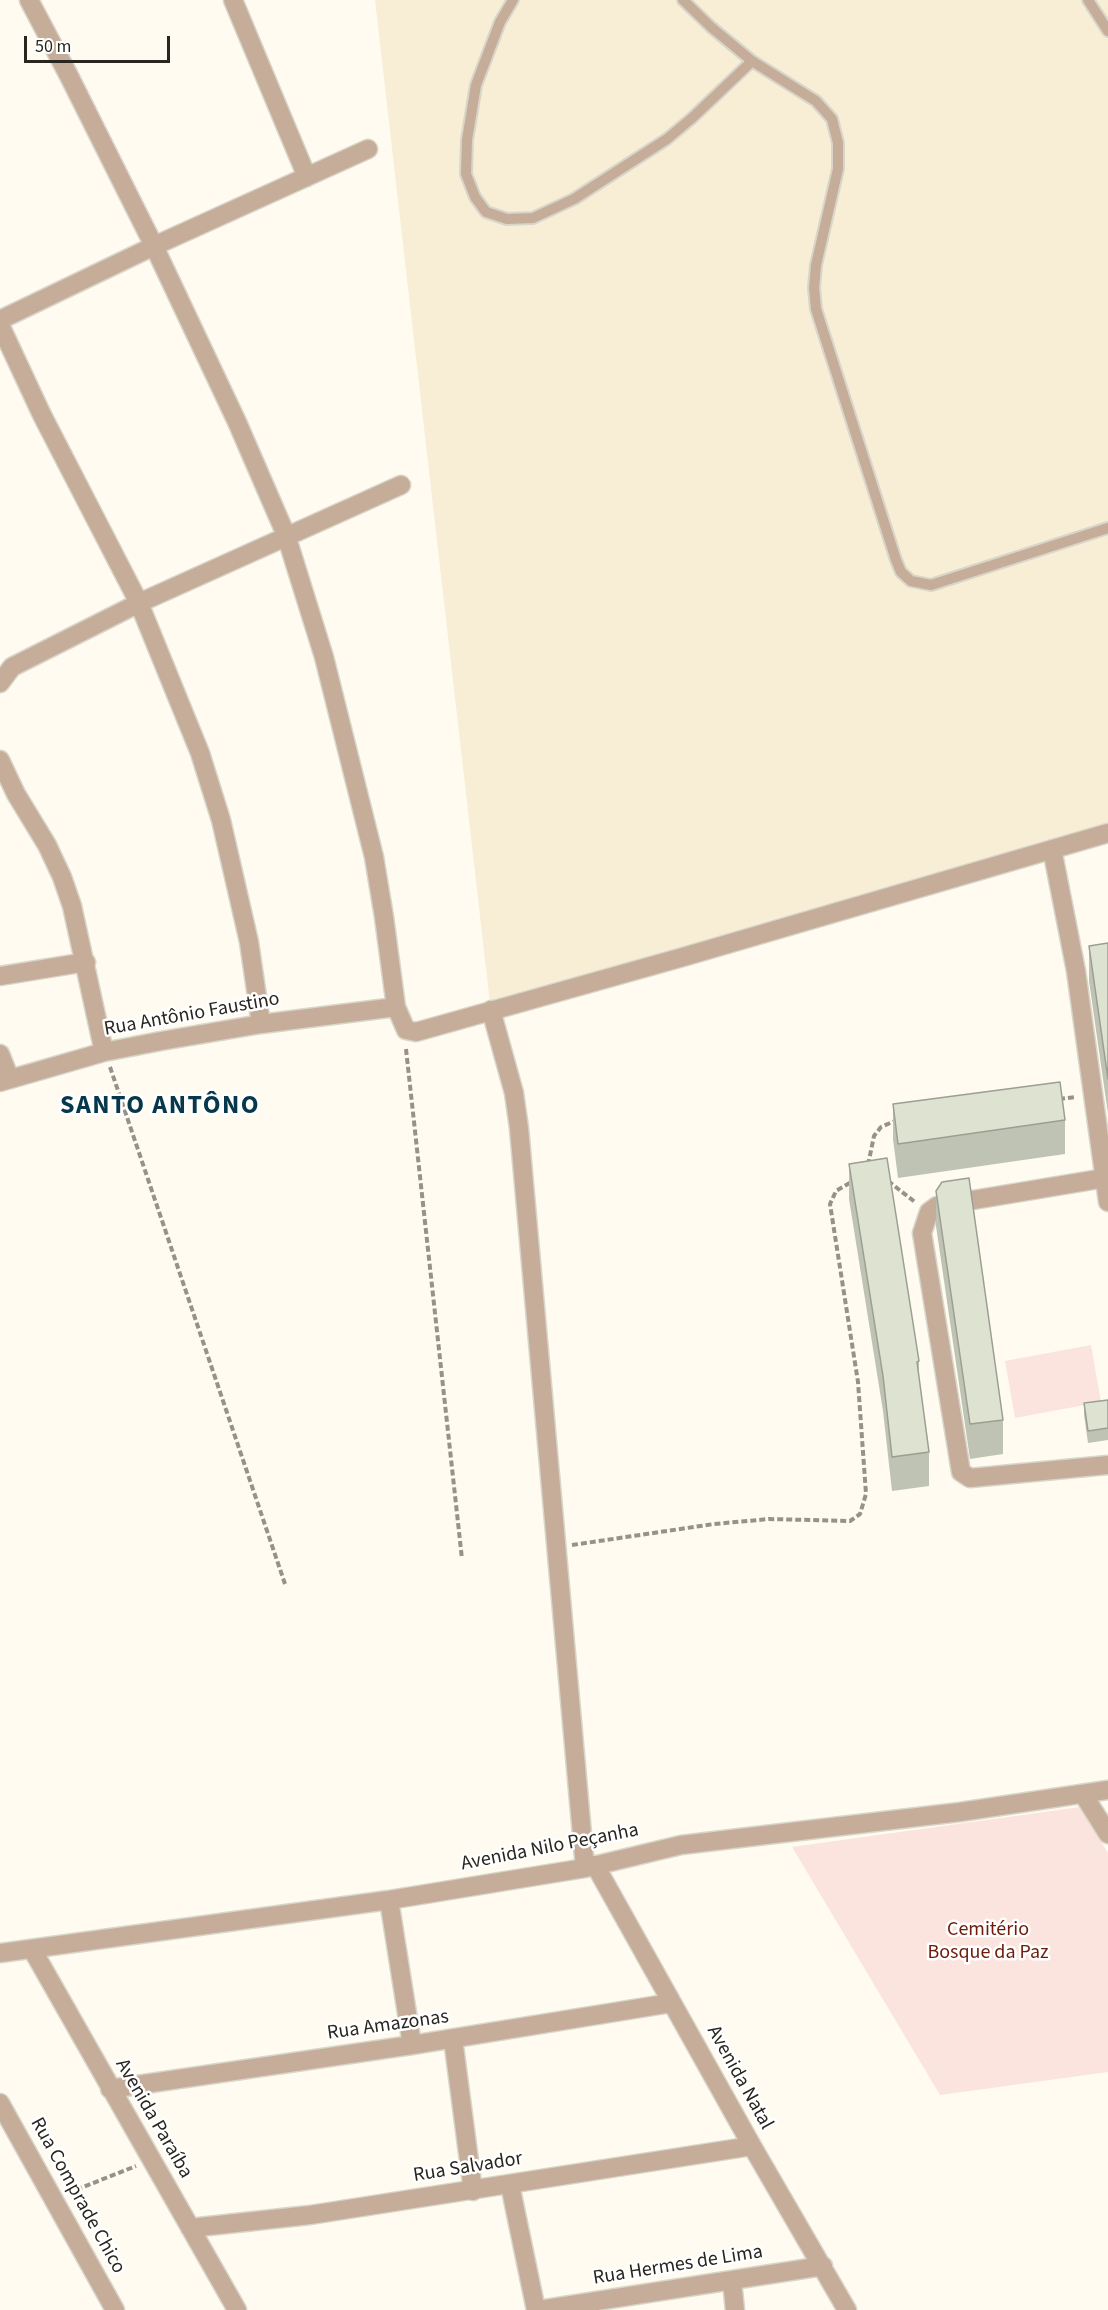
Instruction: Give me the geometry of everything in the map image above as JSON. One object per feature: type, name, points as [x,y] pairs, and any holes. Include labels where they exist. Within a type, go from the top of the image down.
[{"type":"street","points":[[29,0],[153,246],[237,422],[286,536],[324,657],[374,856],[396,1007],[403,1027],[408,1031],[416,1032],[683,957],[1108,833]]},
{"type":"street","points":[[233,0],[307,177]]},
{"type":"street","points":[[0,320],[153,246],[368,150]]},
{"type":"street","points":[[0,325],[42,414],[140,603],[200,753],[221,820],[249,942],[261,1024]]},
{"type":"street","points":[[0,683],[6,665],[286,536],[401,486]]},
{"type":"street","points":[[0,760],[8,797],[47,845],[62,877],[86,962],[104,1052]]},
{"type":"street","points":[[1052,849],[1085,970],[1092,1095],[1108,1202]]},
{"type":"street","points":[[0,976],[86,962]]},
{"type":"street","name":"Rua Antônio Faustino","points":[[5,1080],[104,1052],[261,1024],[396,1007]]},
{"type":"street","points":[[491,1010],[514,1093],[519,1128],[557,1547],[590,1867]]},
{"type":"street","points":[[0,1054],[5,1080]]},
{"type":"street","points":[[1105,1178],[937,1206],[929,1212],[922,1233],[961,1472],[964,1477],[1108,1465]]},
{"type":"street","name":"Avenida Nilo Peçanha","points":[[0,1953],[389,1900],[590,1867],[681,1845],[960,1812],[1108,1790]]},
{"type":"street","points":[[1083,1794],[1108,1834]]},
{"type":"street","name":"Avenida Natal","points":[[590,1867],[671,2003],[847,2310]]},
{"type":"street","points":[[389,1900],[412,2045]]},
{"type":"street","name":"Avenida Paraíba","points":[[32,1949],[237,2310]]},
{"type":"street","name":"Rua Amazonas","points":[[110,2089],[453,2039],[671,2003]]},
{"type":"street","points":[[453,2039],[473,2191]]},
{"type":"street","name":"Rua Comprade Chico","points":[[0,2103],[6,2126],[54,2199],[115,2310]]},
{"type":"street","name":"Rua Salvador","points":[[190,2228],[310,2215],[752,2146]]},
{"type":"street","points":[[510,2185],[538,2310]]},
{"type":"street","name":"Rua Hermes de Lima","points":[[538,2310],[823,2266]]},
{"type":"street","points":[[732,2281],[735,2310]]},
{"type":"lane","points":[[513,0],[500,22],[476,85],[467,140],[465,174],[475,197],[486,212],[507,219],[533,218],[574,199],[667,139],[752,61]]},
{"type":"lane","points":[[683,0],[752,61],[816,101],[832,119],[838,143],[838,169],[816,265],[814,288],[816,309],[892,549],[902,572],[911,581],[931,585],[1108,528]]},
{"type":"lane","points":[[1088,0],[1108,31]]},
{"type":"path","points":[[403,1027],[462,1559]]},
{"type":"path","points":[[104,1052],[285,1584]]},
{"type":"path","points":[[1058,1100],[1092,1095]]},
{"type":"path","points":[[862,1174],[868,1166],[874,1136],[881,1127],[899,1120]]},
{"type":"path","points":[[557,1547],[714,1524],[769,1519],[850,1521],[860,1514],[866,1494],[858,1382],[830,1204],[836,1191],[855,1180]]},
{"type":"path","points":[[885,1180],[929,1212]]},
{"type":"path","points":[[54,2199],[151,2161]]},
{"type":"shaded area","points":[[375,0],[1108,0],[1108,826],[491,1012]]},
{"type":"green space","points":[[1091,1345],[1101,1402],[1015,1418],[1005,1361]]},
{"type":"green space","name":"Cemitério Bosque da Paz","points":[[1080,1807],[1108,1853],[1108,2072],[940,2095],[792,1847]]},
{"type":"building","points":[[1108,943],[1108,1079],[1089,946]]},
{"type":"building","points":[[1060,1082],[1065,1120],[898,1144],[893,1104]]},
{"type":"building","points":[[887,1158],[919,1361],[917,1362],[929,1452],[892,1457],[883,1376],[849,1164]]},
{"type":"building","points":[[969,1178],[1003,1420],[970,1424],[936,1191],[942,1182]]},
{"type":"building","points":[[1108,1400],[1108,1428],[1088,1431],[1084,1403]]},
{"type":"district","name":"SANTO ANTÔNO","points":[[160,1107]]}]
